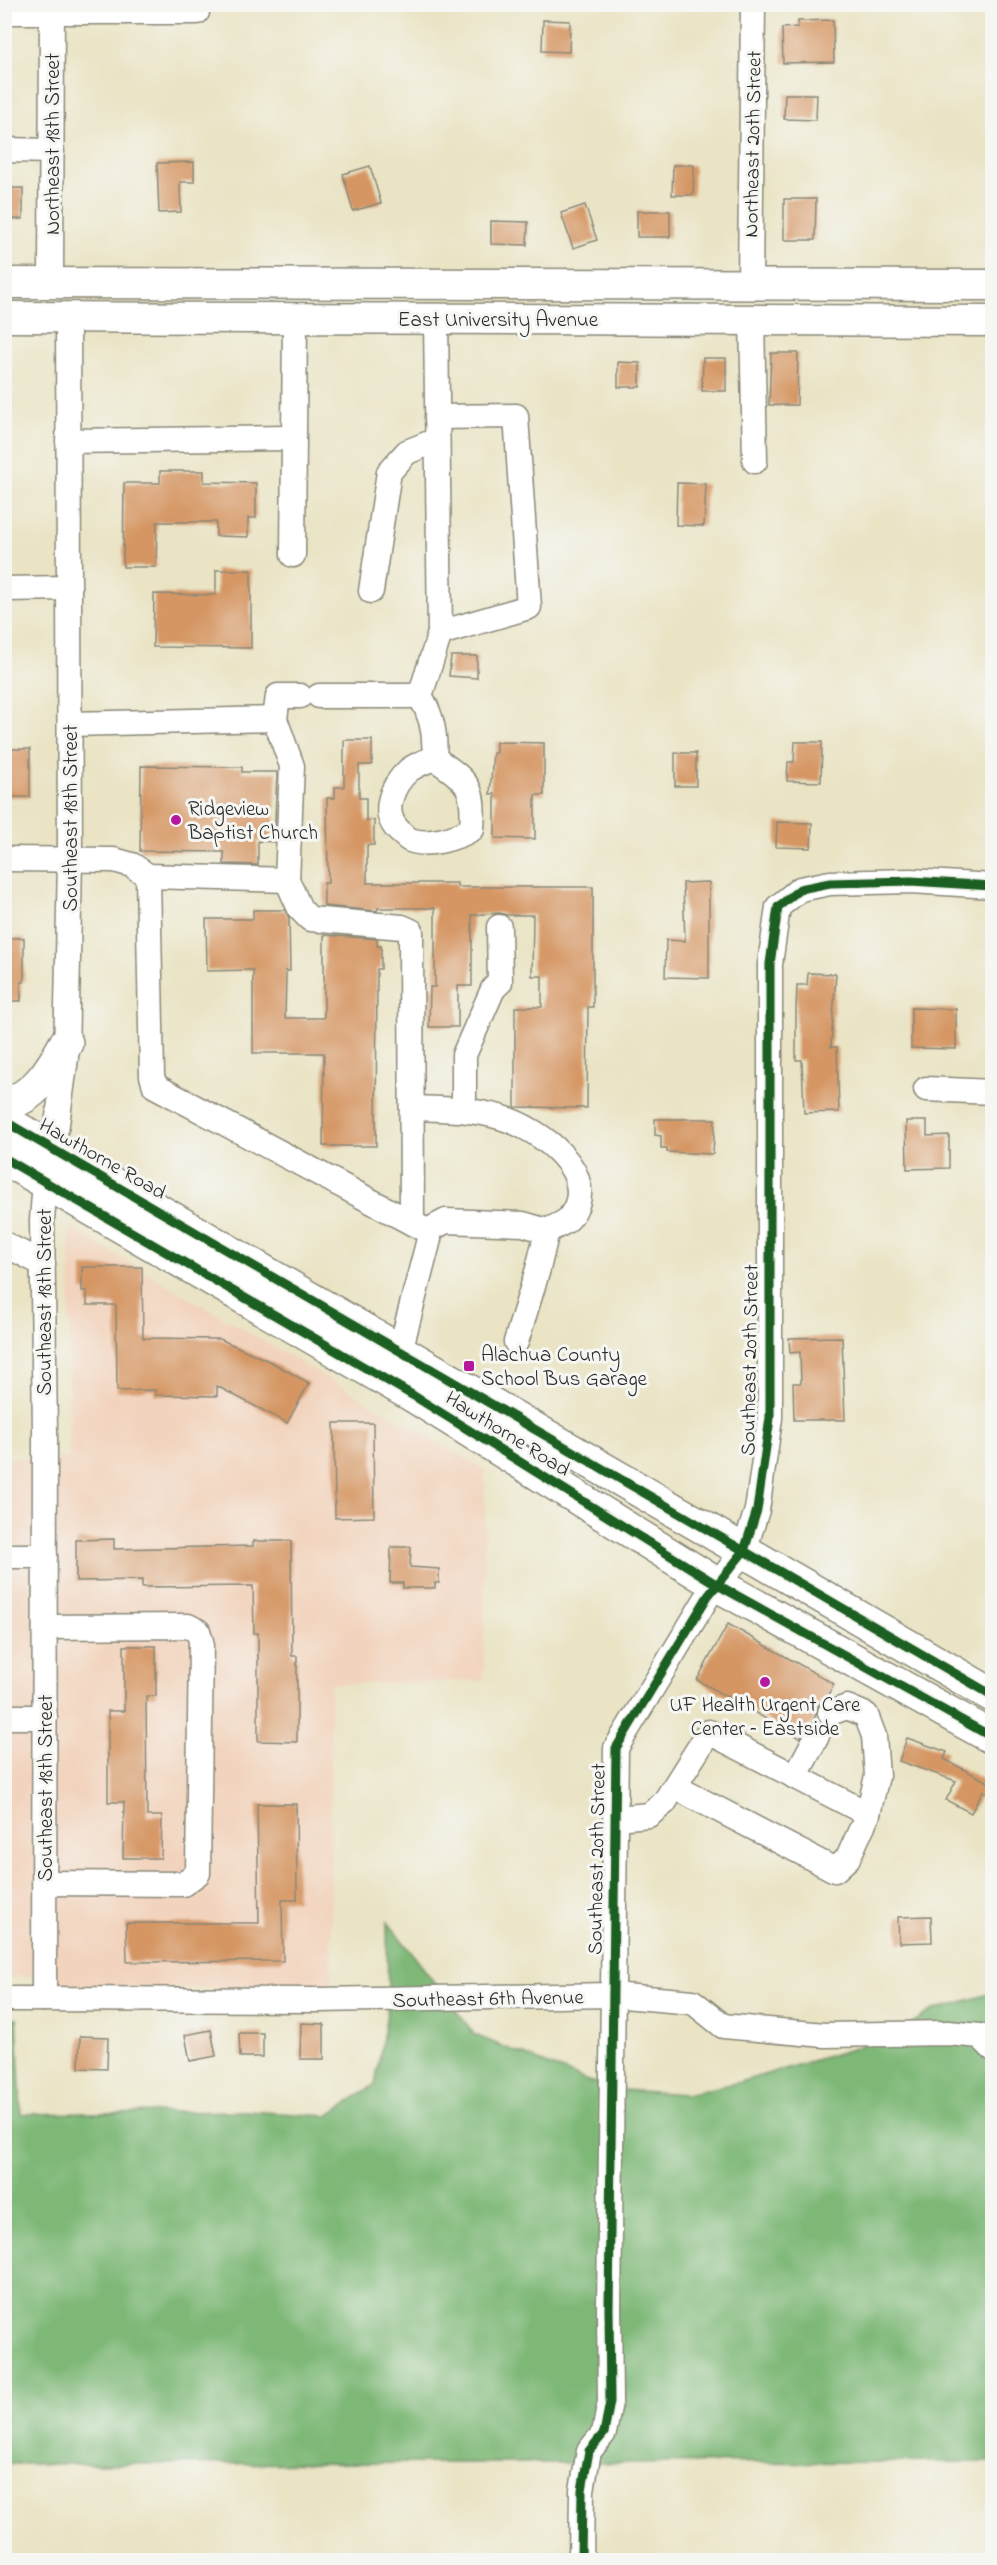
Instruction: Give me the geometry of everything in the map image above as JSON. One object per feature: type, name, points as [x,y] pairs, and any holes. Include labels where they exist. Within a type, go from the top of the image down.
[{"type":"highway","points":[[4,1104],[22,1097],[45,1078],[66,1043]]},
{"type":"highway","name":"Hawthorne Road","points":[[4,1121],[993,1695]]},
{"type":"highway","name":"Hawthorne Road","points":[[4,1158],[414,1396],[716,1584],[993,1737]]},
{"type":"main road","name":"East University Avenue","points":[[4,283],[993,285]]},
{"type":"main road","points":[[51,283],[69,318]]},
{"type":"main road","points":[[433,284],[436,319]]},
{"type":"main road","points":[[750,284],[752,320]]},
{"type":"main road","name":"East University Avenue","points":[[4,317],[993,321]]},
{"type":"street","name":"Northeast 20th Street","points":[[750,284],[753,4]]},
{"type":"street","points":[[4,12],[52,9],[197,8]]},
{"type":"street","name":"Northeast 18th Street","points":[[51,283],[52,9]]},
{"type":"street","points":[[4,150],[52,151]]},
{"type":"street","name":"Southeast 18th Street","points":[[44,2000],[45,1556],[42,1220],[45,1181],[65,1075],[66,1043],[71,724],[69,318]]},
{"type":"street","points":[[293,555],[292,438],[295,319]]},
{"type":"street","points":[[434,758],[436,738],[426,706],[420,696],[440,633],[436,319]]},
{"type":"street","points":[[752,320],[755,461]]},
{"type":"street","points":[[371,591],[389,472],[407,452],[437,429],[516,416],[529,607],[440,633]]},
{"type":"street","points":[[68,441],[292,438]]},
{"type":"street","points":[[4,589],[69,588]]},
{"type":"street","points":[[419,1227],[412,1108],[411,931],[402,927],[310,919],[300,909],[287,880],[292,766],[275,719],[278,696],[420,696]]},
{"type":"street","points":[[71,724],[275,719]]},
{"type":"street","points":[[4,859],[114,860],[132,865],[148,876],[287,880]]},
{"type":"street","points":[[148,876],[152,1076],[155,1086],[419,1227],[429,1239],[400,1351]]},
{"type":"street","name":"Southeast 20th Street","points":[[581,2560],[582,2490],[585,2470],[589,2451],[604,2433],[610,2402],[616,1748],[716,1584],[744,1551],[757,1510],[770,1418],[770,964],[779,906],[800,889],[830,883],[911,881],[993,886]]},
{"type":"street","points":[[464,1110],[464,1055],[493,989],[500,982],[500,927]]},
{"type":"street","points":[[926,1089],[993,1092]]},
{"type":"street","points":[[412,1108],[464,1110],[506,1119],[552,1144],[569,1163],[579,1180],[579,1198],[570,1218],[547,1231],[523,1224],[446,1221],[419,1227]]},
{"type":"street","points":[[4,1144],[51,1149]]},
{"type":"street","points":[[516,1342],[547,1231]]},
{"type":"street","points":[[5,1246],[43,1264]]},
{"type":"street","points":[[4,1556],[45,1556]]},
{"type":"street","points":[[45,1628],[193,1627],[200,1636],[201,1665],[198,1873],[183,1884],[45,1883]]},
{"type":"street","points":[[675,1787],[836,1870],[848,1858],[868,1814],[877,1776],[874,1736],[866,1715],[847,1707],[830,1713]]},
{"type":"street","points":[[4,1717],[45,1718]]},
{"type":"street","points":[[616,1818],[649,1815],[664,1803],[709,1732],[868,1814]]},
{"type":"street","points":[[795,1777],[817,1736]]},
{"type":"street","name":"Southeast 6th Avenue","points":[[4,1999],[318,2000],[612,1995],[693,2002],[723,2026],[825,2035],[948,2033],[980,2036],[993,2048]]},
{"type":"shaded area","points":[[70,1228],[485,1470],[484,1681],[330,1684],[331,1990],[70,1987],[34,1976],[5,1976],[5,1458],[69,1458]]},
{"type":"green space","points":[[387,1921],[475,2035],[607,2089],[686,2094],[736,2083],[852,2049],[881,2036],[900,2031],[931,2011],[992,1993],[992,2462],[5,2464],[4,2018],[17,2018],[21,2114],[246,2111],[328,2116],[375,2084],[388,2007]]},
{"type":"building","points":[[543,20],[570,21],[569,52],[542,51]]},
{"type":"building","points":[[833,20],[834,62],[783,63],[782,28],[798,27],[798,21]]},
{"type":"building","points":[[785,94],[817,94],[816,120],[784,119]]},
{"type":"building","points":[[194,162],[194,182],[180,182],[181,212],[159,213],[157,163]]},
{"type":"building","points":[[673,165],[694,165],[693,195],[672,195]]},
{"type":"building","points":[[370,166],[381,203],[353,211],[343,174]]},
{"type":"building","points":[[4,188],[23,188],[23,219],[4,219]]},
{"type":"building","points":[[784,199],[816,199],[815,240],[784,240]]},
{"type":"building","points":[[585,205],[597,240],[573,248],[561,213]]},
{"type":"building","points":[[637,211],[670,211],[670,237],[637,237]]},
{"type":"building","points":[[491,221],[528,222],[527,245],[491,244]]},
{"type":"building","points":[[771,353],[798,353],[797,405],[769,405]]},
{"type":"building","points":[[703,358],[726,358],[726,391],[702,391]]},
{"type":"building","points":[[618,362],[640,363],[640,387],[618,387]]},
{"type":"building","points":[[160,471],[204,471],[204,482],[256,483],[256,518],[248,518],[248,537],[216,536],[216,522],[157,522],[156,567],[123,567],[124,483],[160,483]]},
{"type":"building","points":[[677,483],[706,484],[704,526],[676,525]]},
{"type":"building","points":[[216,570],[251,570],[251,648],[153,647],[154,594],[216,595]]},
{"type":"building","points":[[451,656],[477,656],[477,678],[449,676]]},
{"type":"building","points":[[344,740],[372,740],[372,765],[359,765],[359,798],[366,798],[366,821],[374,820],[374,845],[367,845],[367,883],[457,883],[457,887],[593,887],[593,1007],[588,1007],[587,1108],[515,1107],[515,1007],[542,1007],[542,976],[532,976],[533,915],[499,913],[472,915],[472,986],[458,986],[458,1027],[429,1027],[430,987],[435,987],[435,908],[378,908],[377,911],[324,906],[324,883],[328,883],[327,798],[335,798],[335,787],[344,787]]},
{"type":"building","points":[[496,742],[544,743],[544,795],[535,795],[535,839],[495,838],[495,794],[490,794]]},
{"type":"building","points":[[795,742],[822,742],[821,782],[787,781],[788,762],[794,762]]},
{"type":"building","points":[[4,749],[30,749],[30,797],[4,797]]},
{"type":"building","points":[[675,753],[696,753],[696,786],[675,786]]},
{"type":"building","points":[[141,766],[242,767],[242,772],[277,772],[274,842],[258,841],[258,865],[224,864],[224,852],[140,851]]},
{"type":"building","points":[[777,822],[812,823],[811,848],[776,847]]},
{"type":"building","points":[[709,882],[709,978],[665,977],[666,940],[685,941],[683,883]]},
{"type":"building","points":[[253,910],[285,910],[289,918],[290,971],[286,971],[285,1018],[324,1018],[324,935],[377,939],[377,946],[381,946],[381,969],[377,969],[376,1146],[323,1146],[324,1053],[253,1053],[253,970],[207,971],[206,919],[253,919]]},
{"type":"building","points":[[4,938],[24,938],[24,982],[21,982],[21,1001],[4,1001]]},
{"type":"building","points":[[808,973],[836,974],[831,1047],[837,1047],[839,1112],[804,1113],[802,1060],[796,1060],[796,1010],[797,985],[807,985]]},
{"type":"building","points":[[911,1008],[956,1009],[956,1049],[911,1048]]},
{"type":"building","points":[[655,1119],[715,1119],[713,1154],[667,1152],[667,1148],[661,1148],[661,1136],[655,1135]]},
{"type":"building","points":[[906,1121],[927,1121],[927,1136],[949,1135],[949,1168],[907,1169]]},
{"type":"building","points":[[82,1267],[142,1267],[143,1338],[220,1339],[271,1362],[309,1383],[287,1423],[217,1386],[217,1396],[155,1395],[155,1390],[117,1391],[116,1305],[87,1305],[87,1291],[82,1291]]},
{"type":"building","points":[[842,1337],[845,1420],[794,1420],[793,1383],[801,1383],[800,1352],[790,1353],[789,1338]]},
{"type":"building","points":[[334,1423],[373,1423],[374,1517],[335,1518]]},
{"type":"building","points":[[114,1539],[114,1549],[253,1546],[253,1541],[291,1541],[292,1656],[297,1656],[297,1742],[258,1741],[258,1633],[254,1633],[253,1586],[142,1587],[142,1580],[76,1581],[76,1540]]},
{"type":"building","points":[[391,1547],[411,1547],[410,1567],[439,1569],[439,1583],[435,1583],[435,1588],[403,1588],[403,1583],[390,1583]]},
{"type":"building","name":"UF Health Urgent Care Center – Eastside","points":[[728,1624],[834,1684],[826,1699],[819,1704],[813,1723],[805,1729],[800,1738],[697,1680]]},
{"type":"building","points":[[124,1646],[156,1646],[156,1696],[146,1696],[147,1816],[162,1816],[161,1858],[123,1858],[124,1802],[108,1802],[108,1711],[124,1711]]},
{"type":"building","points":[[907,1738],[947,1752],[944,1759],[992,1784],[988,1793],[983,1791],[971,1813],[946,1800],[956,1781],[899,1761]]},
{"type":"building","points":[[257,1804],[296,1804],[297,1900],[282,1900],[283,1961],[127,1962],[126,1923],[259,1923]]},
{"type":"building","points":[[931,1916],[932,1942],[899,1943],[898,1917]]},
{"type":"building","points":[[301,2023],[324,2024],[324,2059],[300,2059]]},
{"type":"building","points":[[211,2030],[216,2056],[190,2061],[185,2035]]},
{"type":"building","points":[[239,2033],[263,2033],[263,2057],[240,2057]]},
{"type":"building","points":[[80,2036],[108,2037],[107,2069],[79,2068]]},
{"type":"cycle path","points":[[581,2560],[582,2490],[589,2451],[604,2433],[610,2402],[609,2309],[616,1748],[708,1596],[744,1551],[757,1510],[770,1418],[770,964],[778,907],[800,889],[830,883],[911,881],[992,886]]},
{"type":"cycle path","points":[[4,1121],[992,1695]]},
{"type":"cycle path","points":[[4,1158],[414,1396],[716,1584],[992,1737]]},
{"type":"place","name":"Ridgeview Baptist Church","points":[[176,820]]},
{"type":"place","name":"Alachua County School Bus Garage","points":[[469,1366]]},
{"type":"place","name":"UF Health Urgent Care Center – Eastside","points":[[765,1682]]}]
